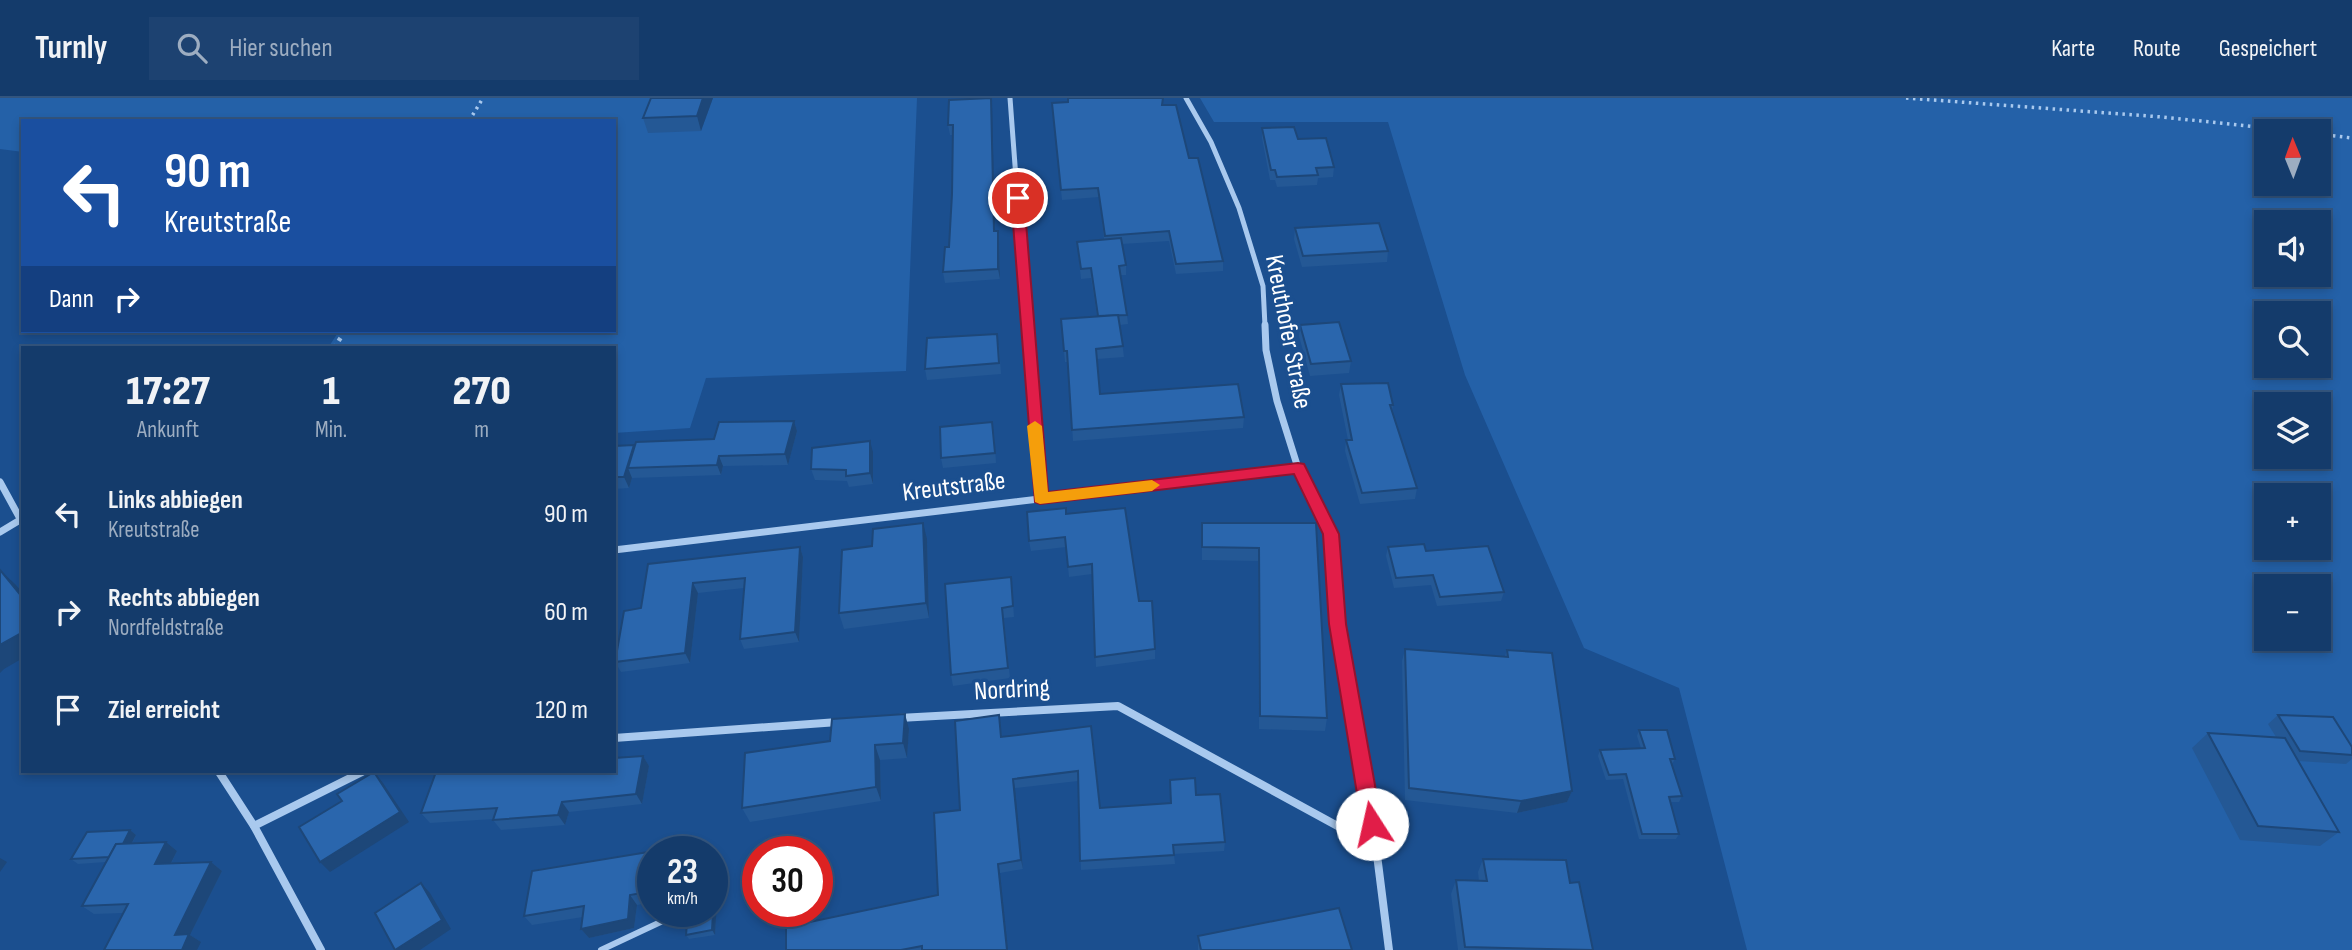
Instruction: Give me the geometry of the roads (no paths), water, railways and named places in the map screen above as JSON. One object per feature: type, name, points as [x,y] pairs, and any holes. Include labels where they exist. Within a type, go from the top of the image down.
[{"type":"street","points":[[1010,98],[1040,498]]},
{"type":"street","name":"Kreuthofer Straße","points":[[1187,98],[1211,142],[1238,208],[1264,286],[1266,350],[1277,401],[1298,468],[1331,534],[1337,624],[1376,847],[1389,950]]},
{"type":"street","name":"Kreutstraße","points":[[616,550],[1298,468]]},
{"type":"street","points":[[0,482],[21,522],[0,532]]},
{"type":"street","name":"Nordring","points":[[888,719],[1118,706],[1376,847]]},
{"type":"street","points":[[616,738],[847,721]]},
{"type":"street","points":[[220,773],[254,826],[321,950]]},
{"type":"street","points":[[254,826],[360,773]]},
{"type":"lane","points":[[601,950],[650,927]]}]
